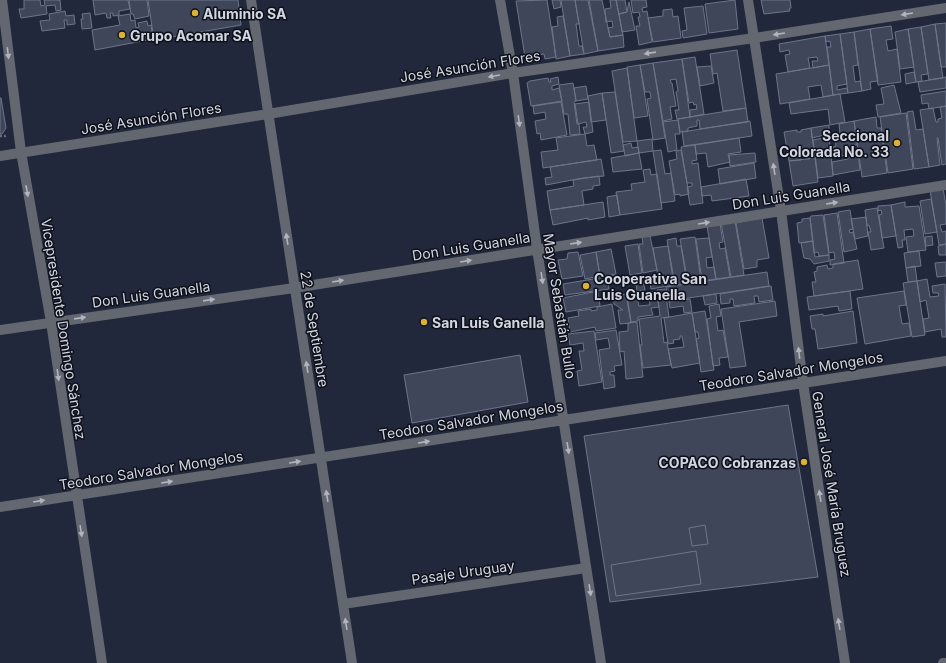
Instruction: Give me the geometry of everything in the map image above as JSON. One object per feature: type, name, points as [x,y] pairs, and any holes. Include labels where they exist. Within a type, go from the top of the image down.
[{"type":"street","name":"Vicepresidente Domingo Sánchez","points":[[2,0],[21,152],[51,322],[102,663]]},
{"type":"street","name":"22 de Septiembre","points":[[251,0],[352,663]]},
{"type":"street","name":"Mayor Sebastián Bullo","points":[[500,0],[513,73],[537,249],[601,663]]},
{"type":"street","name":"General José María Bruguez","points":[[748,0],[781,211],[803,383],[845,663]]},
{"type":"street","name":"José Asunción Flores","points":[[0,156],[268,114],[513,73],[946,8]]},
{"type":"street","name":"Don Luis Guanella","points":[[0,330],[294,288],[946,185]]},
{"type":"street","name":"Teodoro Salvador Mongelos","points":[[0,507],[946,361]]},
{"type":"street","name":"Pasaje Uruguay","points":[[343,604],[586,568]]},
{"type":"path","points":[[0,136],[5,136]]},
{"type":"building","points":[[24,0],[40,0],[41,6],[45,5],[44,0],[60,0],[61,10],[56,11],[55,5],[46,6],[47,14],[21,18],[19,9],[24,9]]},
{"type":"building","points":[[93,0],[128,0],[130,9],[119,11],[119,15],[113,16],[113,13],[110,13],[111,18],[107,18],[106,13],[95,15]]},
{"type":"building","name":"Grupo Acomar SA","points":[[129,0],[147,0],[149,16],[135,19],[133,14],[131,14]]},
{"type":"building","name":"Aluminio SA","points":[[148,0],[238,0],[241,25],[154,40]]},
{"type":"building","points":[[547,0],[556,57],[545,59],[544,54],[525,57],[516,1]]},
{"type":"building","points":[[552,0],[560,0],[561,7],[554,9]]},
{"type":"building","points":[[561,0],[575,0],[579,24],[576,24],[579,46],[582,46],[584,54],[570,56]]},
{"type":"building","points":[[575,0],[588,0],[598,51],[584,54]]},
{"type":"building","points":[[589,0],[602,0],[610,37],[623,35],[624,47],[598,51]]},
{"type":"building","points":[[610,0],[616,0],[623,35],[610,37],[608,28],[613,27],[612,21],[606,22],[605,9],[611,8]]},
{"type":"building","points":[[616,0],[625,0],[627,12],[619,14]]},
{"type":"building","points":[[631,0],[646,0],[647,7],[642,8],[643,12],[647,11],[652,42],[639,45],[636,26],[640,26],[638,17],[640,17],[639,12],[633,13]]},
{"type":"building","points":[[735,0],[738,29],[709,33],[705,4]]},
{"type":"building","points":[[761,0],[790,0],[791,8],[789,9],[790,11],[764,14]]},
{"type":"building","points":[[629,2],[635,30],[622,32],[619,14],[627,12]]},
{"type":"building","points":[[703,6],[707,34],[683,38],[682,31],[687,30],[684,8]]},
{"type":"building","points":[[672,9],[673,17],[678,16],[681,38],[653,42],[648,18],[663,16],[663,10]]},
{"type":"building","points":[[65,11],[66,16],[74,15],[75,24],[67,25],[67,20],[64,20],[65,28],[42,31],[40,21],[50,20],[49,14]]},
{"type":"building","points":[[90,13],[92,28],[82,29],[82,14]]},
{"type":"building","name":"Grupo Acomar SA","points":[[130,14],[131,21],[135,20],[136,28],[139,27],[138,23],[147,21],[148,26],[151,25],[153,39],[95,50],[92,30],[120,25],[118,16]]},
{"type":"building","points":[[563,16],[570,56],[556,59],[552,27],[558,26],[557,17]]},
{"type":"building","points":[[946,23],[946,67],[941,67],[935,24]]},
{"type":"building","points":[[935,24],[943,78],[929,80],[921,27]]},
{"type":"building","points":[[891,26],[893,39],[886,40],[888,51],[897,49],[901,82],[878,85],[870,29]]},
{"type":"building","points":[[921,27],[928,74],[921,75],[922,81],[916,82],[908,29]]},
{"type":"building","points":[[870,29],[878,81],[870,82],[871,89],[862,91],[854,32]]},
{"type":"building","points":[[908,29],[914,67],[900,69],[895,32]]},
{"type":"building","points":[[854,32],[858,65],[853,66],[855,82],[860,81],[862,91],[848,93],[840,34]]},
{"type":"building","points":[[840,34],[847,84],[837,86],[837,90],[847,88],[848,93],[833,95],[827,47],[831,47],[830,41],[826,42],[825,36]]},
{"type":"building","points":[[825,36],[829,65],[813,68],[812,61],[818,61],[817,57],[808,58],[810,68],[788,72],[785,55],[790,54],[789,50],[780,52],[779,44]]},
{"type":"building","points":[[737,50],[746,108],[723,111],[717,73],[713,74],[710,54]]},
{"type":"building","points":[[695,57],[704,114],[690,117],[690,110],[697,109],[696,104],[694,105],[693,102],[689,103],[682,59]]},
{"type":"building","points":[[682,59],[690,117],[677,119],[675,110],[679,110],[676,92],[678,91],[676,79],[670,80],[672,83],[676,106],[670,107],[672,119],[663,121],[653,63]]},
{"type":"building","points":[[653,63],[665,138],[653,140],[647,99],[651,98],[650,92],[645,92],[640,65]]},
{"type":"building","points":[[640,65],[648,116],[634,118],[627,67]]},
{"type":"building","points":[[829,65],[833,95],[823,97],[821,85],[808,87],[810,99],[780,104],[776,74]]},
{"type":"building","points":[[711,66],[714,83],[700,86],[697,67]]},
{"type":"building","points":[[627,68],[637,141],[623,142],[612,71]]},
{"type":"building","points":[[914,72],[916,82],[906,84],[905,74]]},
{"type":"building","points":[[558,77],[559,84],[552,86],[552,90],[559,88],[562,101],[531,106],[527,83],[530,81],[548,78],[549,82],[551,82],[550,79]]},
{"type":"building","points":[[946,77],[946,88],[920,92],[918,82]]},
{"type":"building","points":[[573,83],[576,101],[574,102],[577,124],[579,124],[580,134],[570,135],[568,114],[564,114],[559,85]]},
{"type":"building","points":[[894,85],[901,113],[878,117],[876,105],[884,104],[881,88]]},
{"type":"building","points":[[586,86],[588,99],[576,101],[574,88]]},
{"type":"building","points":[[946,91],[946,106],[929,109],[928,103],[922,104],[921,95]]},
{"type":"building","points":[[615,92],[624,151],[611,153],[602,93]]},
{"type":"building","points":[[602,93],[606,120],[591,122],[588,96]]},
{"type":"building","points":[[840,94],[845,122],[830,125],[828,109],[791,114],[789,103]]},
{"type":"building","points":[[0,98],[6,128],[2,134],[0,134]]},
{"type":"building","points":[[561,102],[567,135],[541,140],[540,133],[537,134],[535,121],[546,119],[545,112],[534,114],[533,106]]},
{"type":"building","points":[[589,102],[593,132],[585,134],[583,127],[587,127],[586,122],[578,124],[575,104]]},
{"type":"building","points":[[946,106],[946,164],[942,165],[937,138],[940,165],[929,167],[920,110],[933,108],[936,122],[938,122],[938,119],[942,118],[940,107]]},
{"type":"building","points":[[746,108],[748,122],[700,129],[699,120],[697,120],[697,126],[688,128],[688,131],[680,132],[678,119]]},
{"type":"building","points":[[913,111],[916,130],[923,129],[929,167],[914,169],[907,112]]},
{"type":"building","name":"Seccional Colorada No. 33","points":[[906,113],[913,169],[888,173],[880,117]]},
{"type":"building","points":[[876,117],[877,128],[881,128],[887,173],[862,177],[854,121]]},
{"type":"building","points":[[678,120],[680,134],[675,134],[677,150],[668,152],[663,122]]},
{"type":"building","points":[[750,121],[752,136],[684,146],[682,132]]},
{"type":"building","points":[[854,121],[857,145],[852,145],[853,153],[858,153],[860,170],[833,175],[832,162],[848,159],[847,155],[834,157],[833,147],[836,146],[834,134],[840,133],[839,124]]},
{"type":"building","points":[[829,125],[829,134],[812,138],[811,128]]},
{"type":"building","points":[[811,128],[815,158],[806,159],[805,156],[801,157],[801,160],[789,161],[784,132],[797,130],[797,132],[801,132],[801,130]]},
{"type":"building","points":[[585,134],[587,146],[594,145],[597,160],[543,168],[541,152],[558,150],[556,138]]},
{"type":"building","points":[[829,137],[833,176],[818,178],[813,140]]},
{"type":"building","points":[[739,138],[741,152],[728,154],[730,162],[708,167],[706,153],[696,154],[695,145]]},
{"type":"building","points":[[652,139],[653,151],[639,153],[637,141]]},
{"type":"building","points":[[631,143],[632,148],[638,147],[639,153],[625,156],[623,145]]},
{"type":"building","points":[[695,145],[697,160],[692,161],[692,164],[698,163],[703,203],[690,205],[687,187],[692,186],[692,183],[687,183],[681,147]]},
{"type":"building","points":[[661,150],[665,174],[671,173],[675,201],[661,203],[653,151]]},
{"type":"building","points":[[681,150],[689,194],[680,196],[680,194],[675,195],[669,161],[677,159],[676,151]]},
{"type":"building","points":[[639,153],[642,169],[613,172],[611,158]]},
{"type":"building","points":[[755,153],[756,162],[730,166],[729,155]]},
{"type":"building","points":[[815,158],[818,182],[793,186],[789,161]]},
{"type":"building","points":[[601,159],[604,176],[583,178],[546,185],[545,178],[552,177],[550,167]]},
{"type":"building","points":[[754,163],[756,178],[720,184],[718,169]]},
{"type":"building","points":[[650,169],[651,175],[657,174],[662,209],[620,215],[616,192],[632,190],[631,184],[645,182],[643,170]]},
{"type":"building","points":[[599,176],[600,185],[593,186],[593,189],[582,191],[584,205],[550,210],[547,191],[574,186],[573,180]]},
{"type":"building","points":[[746,179],[749,196],[712,201],[711,195],[702,196],[701,187]]},
{"type":"building","points":[[943,188],[946,206],[946,224],[940,225],[942,232],[946,231],[946,244],[939,245],[930,190]]},
{"type":"building","points":[[617,195],[620,215],[609,217],[607,197]]},
{"type":"building","points":[[931,199],[937,232],[925,234],[920,201]]},
{"type":"building","points":[[603,202],[605,217],[588,220],[588,218],[553,225],[550,210]]},
{"type":"building","points":[[905,202],[905,207],[919,206],[926,250],[908,252],[906,237],[914,236],[913,229],[904,230],[905,240],[902,240],[903,247],[898,248],[891,205]]},
{"type":"building","points":[[891,205],[896,236],[882,238],[879,215],[882,214],[881,210],[878,211],[878,206]]},
{"type":"building","points":[[877,208],[884,248],[871,250],[868,232],[871,232],[869,225],[867,226],[865,210]]},
{"type":"building","points":[[850,210],[853,229],[849,230],[850,233],[853,232],[857,249],[844,252],[838,212]]},
{"type":"building","points":[[837,213],[844,263],[830,265],[830,260],[835,259],[834,252],[829,253],[824,215]]},
{"type":"building","points":[[823,215],[829,255],[819,256],[818,252],[814,253],[810,218],[811,216]]},
{"type":"building","points":[[866,217],[868,236],[855,239],[851,219]]},
{"type":"building","points":[[762,218],[769,258],[757,260],[757,267],[744,269],[736,223]]},
{"type":"building","points":[[810,218],[813,241],[799,243],[797,223],[802,222],[802,219]]},
{"type":"building","points":[[735,221],[744,275],[731,277],[721,223]]},
{"type":"building","points":[[720,224],[723,242],[719,243],[720,249],[725,248],[730,277],[716,279],[707,226]]},
{"type":"building","points":[[650,236],[657,270],[643,273],[639,244],[643,244],[642,237]]},
{"type":"building","points":[[932,236],[933,245],[926,246],[925,237]]},
{"type":"building","points":[[695,237],[701,281],[688,283],[680,239]]},
{"type":"building","points":[[676,238],[677,246],[681,246],[687,283],[675,285],[667,240]]},
{"type":"building","points":[[709,238],[712,257],[706,258],[707,268],[714,267],[716,279],[702,281],[696,239]]},
{"type":"building","points":[[813,241],[815,257],[829,255],[829,261],[814,264],[810,259],[804,258],[801,243]]},
{"type":"building","points":[[638,244],[642,273],[630,275],[625,246]]},
{"type":"building","points":[[946,244],[946,255],[939,255],[938,246]]},
{"type":"building","points":[[668,246],[674,285],[651,289],[649,277],[658,276],[653,248]]},
{"type":"building","points":[[611,249],[616,274],[600,277],[596,252]]},
{"type":"building","points":[[919,251],[921,266],[906,268],[904,253]]},
{"type":"building","name":"Cooperativa San Luis Guanella","points":[[578,252],[583,276],[562,279],[558,260],[567,259],[568,253]]},
{"type":"building","points":[[596,252],[600,276],[585,279],[580,255]]},
{"type":"building","points":[[858,260],[863,289],[814,296],[812,282],[816,282],[814,272],[817,271],[817,267],[827,265],[828,269],[833,268],[833,264]]},
{"type":"building","points":[[946,262],[946,276],[937,277],[935,263]]},
{"type":"building","points":[[915,266],[917,281],[908,282],[906,268]]},
{"type":"building","points":[[767,272],[769,286],[668,301],[666,287]]},
{"type":"building","name":"Cooperativa San Luis Guanella","points":[[617,275],[618,281],[608,283],[609,289],[565,295],[563,284]]},
{"type":"building","points":[[642,277],[645,290],[637,291],[635,278]]},
{"type":"building","points":[[927,279],[930,297],[939,296],[938,293],[933,293],[932,286],[945,284],[946,337],[942,337],[941,329],[925,332],[923,319],[929,318],[926,300],[920,302],[917,281]]},
{"type":"building","points":[[917,281],[925,335],[912,337],[903,283]]},
{"type":"building","points":[[771,286],[773,300],[759,302],[758,296],[754,296],[755,303],[734,306],[733,299],[730,299],[730,303],[721,304],[720,294]]},
{"type":"building","points":[[665,289],[669,317],[661,318],[664,343],[667,342],[671,365],[643,368],[639,319],[660,316],[657,290]]},
{"type":"building","points":[[598,291],[600,306],[566,312],[563,298]]},
{"type":"building","points":[[656,291],[659,307],[651,308],[653,315],[638,317],[638,321],[631,322],[627,295],[636,293],[639,306],[650,305],[648,292]]},
{"type":"building","points":[[850,291],[852,309],[839,311],[838,306],[809,310],[807,297]]},
{"type":"building","points":[[904,291],[906,305],[899,306],[902,324],[909,323],[911,336],[865,344],[857,298]]},
{"type":"building","points":[[626,294],[631,323],[620,324],[618,310],[623,310],[614,304],[613,296]]},
{"type":"building","points":[[716,294],[717,303],[705,305],[703,296]]},
{"type":"building","points":[[690,299],[692,312],[684,313],[683,306],[670,308],[669,302]]},
{"type":"building","points":[[775,301],[777,316],[739,322],[746,366],[730,368],[721,309]]},
{"type":"building","points":[[612,304],[616,328],[596,331],[595,327],[570,332],[568,318],[579,316],[578,311],[591,309],[591,311],[597,310],[597,307]]},
{"type":"building","points":[[719,304],[721,316],[716,317],[718,331],[723,330],[728,357],[719,358],[720,365],[713,366],[707,319],[711,318],[709,306]]},
{"type":"building","points":[[705,311],[714,370],[701,372],[696,339],[699,338],[698,332],[695,332],[692,313]]},
{"type":"building","points":[[853,311],[857,343],[818,349],[815,329],[812,329],[810,316],[823,314],[823,316]]},
{"type":"building","points":[[692,313],[700,363],[672,368],[668,349],[684,347],[682,336],[680,336],[680,339],[673,340],[674,343],[668,344],[664,318]]},
{"type":"building","points":[[637,322],[643,377],[626,379],[624,351],[620,352],[619,332],[628,331],[628,323]]},
{"type":"building","points":[[616,330],[622,365],[614,366],[615,371],[610,372],[610,375],[614,375],[615,387],[604,389],[599,350],[610,348],[608,338],[596,340],[595,333]]},
{"type":"building","points":[[594,331],[602,382],[579,386],[577,371],[582,370],[579,351],[584,351],[583,343],[570,345],[568,334]]},
{"type":"building","points":[[520,355],[528,402],[412,423],[404,375]]},
{"type":"building","points":[[788,405],[818,577],[610,602],[584,436]]},
{"type":"building","points":[[705,525],[708,544],[692,546],[689,528]]},
{"type":"building","points":[[696,551],[701,584],[616,596],[611,565]]},
{"type":"place","name":"Aluminio SA","points":[[195,13]]},
{"type":"place","name":"Grupo Acomar SA","points":[[122,35]]},
{"type":"place","name":"Seccional Colorada No. 33","points":[[897,143]]},
{"type":"place","name":"Cooperativa San Luis Guanella","points":[[586,286]]},
{"type":"place","name":"San Luis Ganella","points":[[424,322]]},
{"type":"place","name":"COPACO Cobranzas","points":[[804,462]]}]
